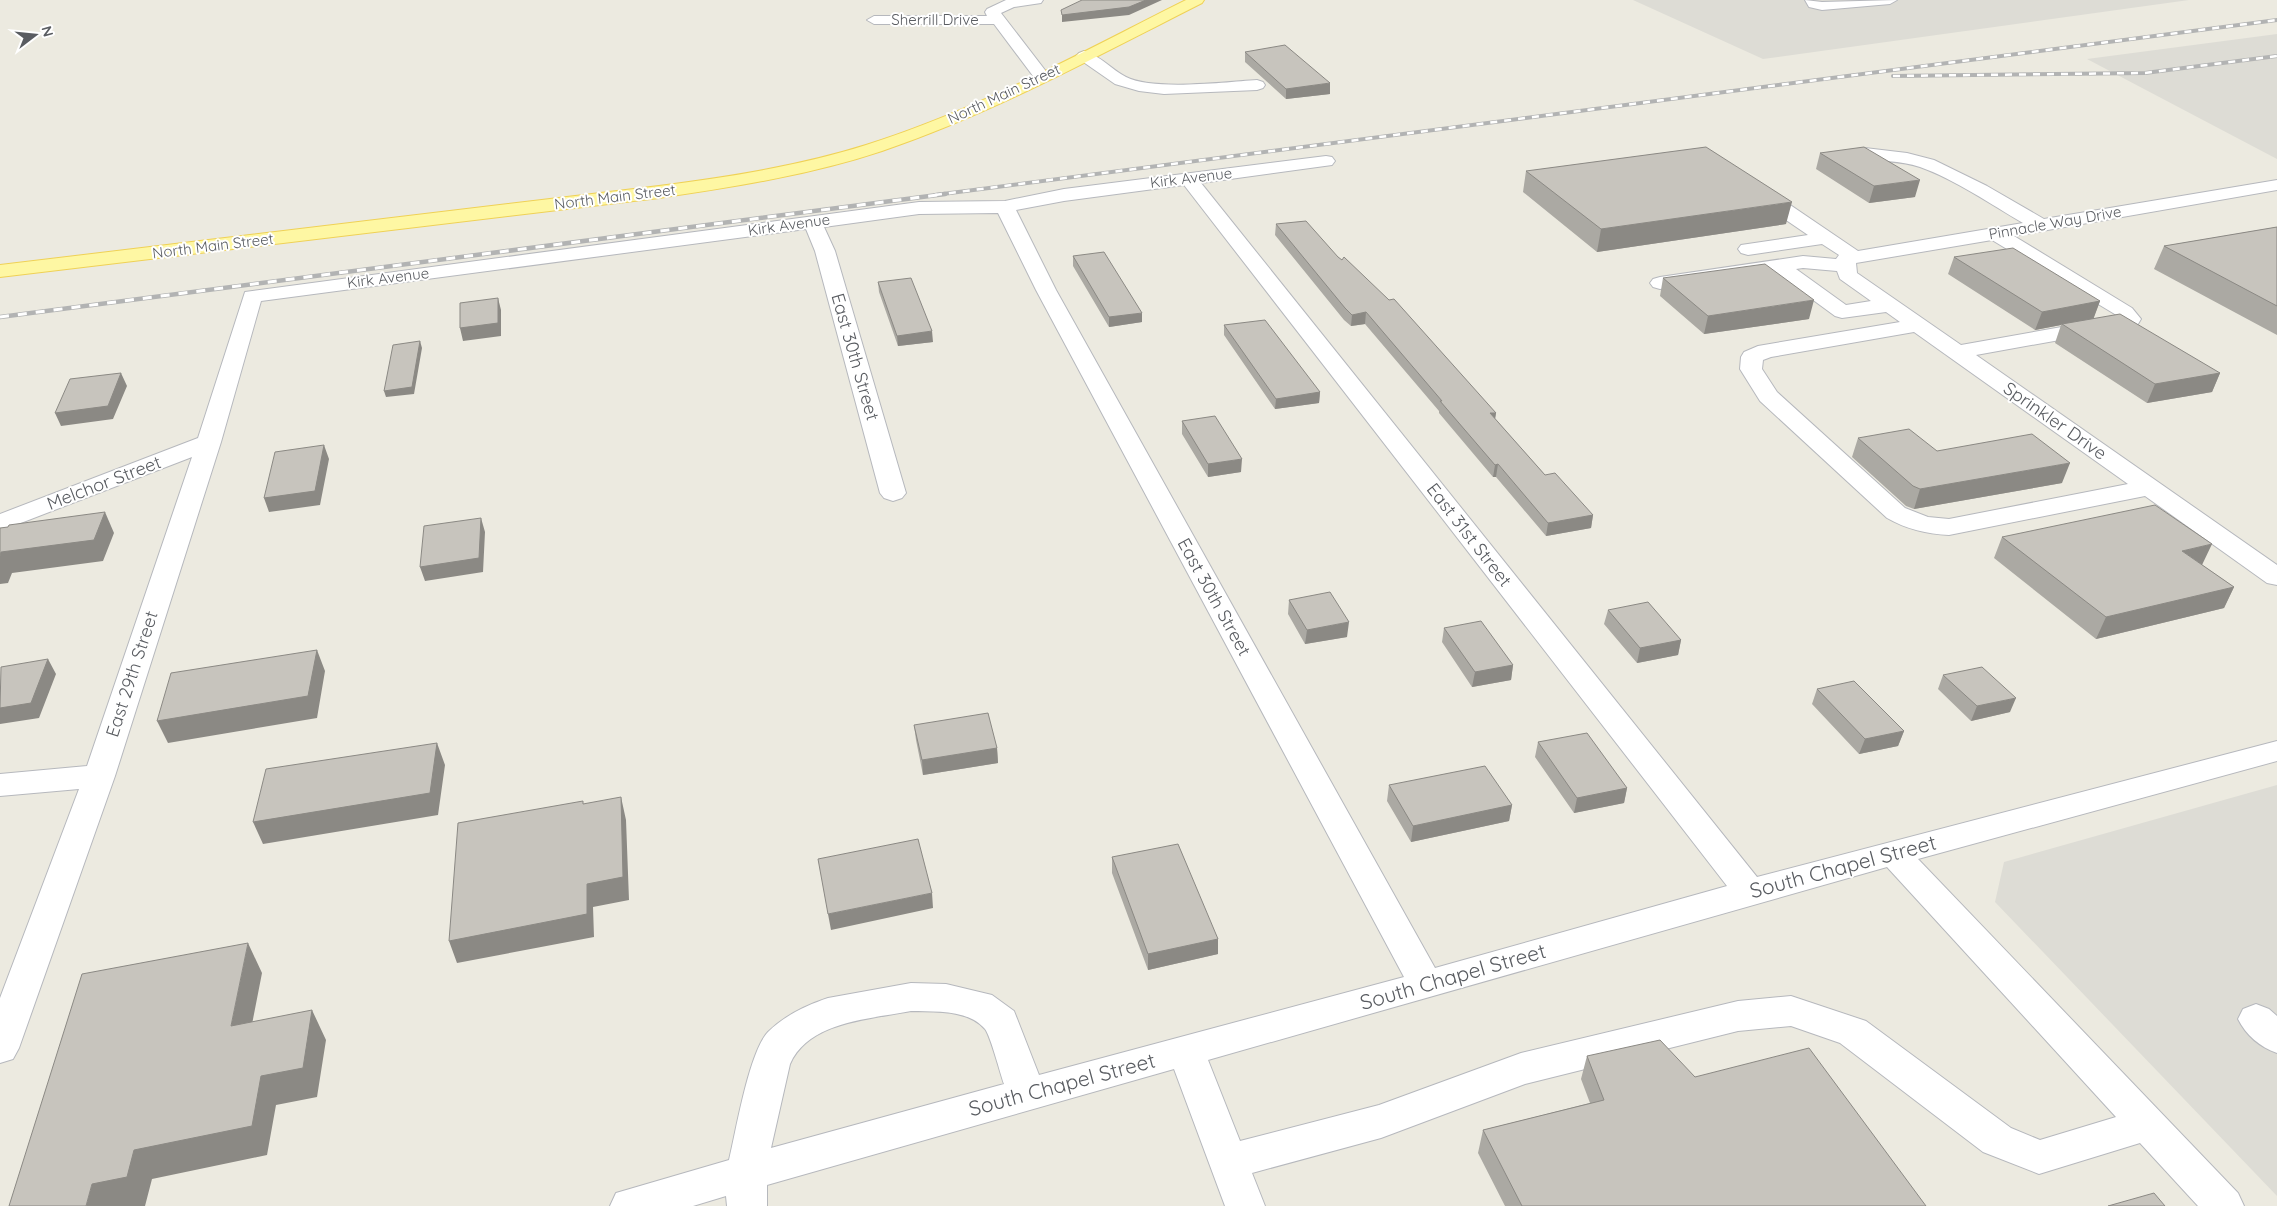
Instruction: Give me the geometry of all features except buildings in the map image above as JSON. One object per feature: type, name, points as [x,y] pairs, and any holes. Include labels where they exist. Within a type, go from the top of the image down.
[{"type":"main road","name":"North Main Street","points":[[0,271],[649,194],[737,181],[873,148],[932,127],[1042,77],[1197,0]]},
{"type":"street","points":[[1036,0],[999,7],[992,12],[1042,77]]},
{"type":"street","points":[[1812,0],[1814,4],[1822,6],[1890,0]]},
{"type":"street","name":"Sherrill Drive","points":[[874,20],[997,20]]},
{"type":"street","points":[[1084,56],[1103,67],[1121,81],[1139,86],[1164,88],[1257,85]]},
{"type":"street","points":[[1865,153],[1907,158],[1928,164],[1980,190],[2042,226]]},
{"type":"street","name":"Kirk Avenue","points":[[252,296],[537,260],[919,208],[1005,207],[1064,194],[1326,161]]},
{"type":"street","name":"East 31st Street","points":[[1188,178],[1750,892]]},
{"type":"street","name":"Sprinkler Drive","points":[[1745,183],[1826,238],[1849,261],[1847,275],[2277,577]]},
{"type":"street","name":"Pinnacle Way Drive","points":[[1660,283],[1803,262],[1849,261],[1995,233],[2270,187]]},
{"type":"street","name":"East 30th Street","points":[[1005,207],[1046,290],[1426,986]]},
{"type":"street","name":"East 30th Street","points":[[813,222],[825,251],[893,493]]},
{"type":"street","points":[[1957,352],[2121,323],[2130,318],[2125,312],[1995,233]]},
{"type":"street","points":[[1748,249],[1826,238]]},
{"type":"street","points":[[1779,266],[1842,312],[1890,305]]},
{"type":"street","name":"East 29th Street","points":[[0,1048],[99,776],[208,442],[252,296]]},
{"type":"street","points":[[1918,325],[1766,351],[1752,357],[1751,369],[1768,396],[1896,513],[1912,522],[1929,527],[1949,528],[2150,488]]},
{"type":"street","name":"Melchor Street","points":[[0,523],[208,442]]},
{"type":"street","name":"South Chapel Street","points":[[630,1206],[746,1189],[1027,1094],[1426,986],[1750,892],[2277,751]]},
{"type":"street","points":[[0,786],[99,776]]},
{"type":"street","points":[[1894,854],[2224,1206]]},
{"type":"street","points":[[746,1189],[771,1064],[780,1044],[796,1030],[828,1012],[911,997],[946,998],[979,1005],[1001,1022],[1027,1094]]},
{"type":"street","points":[[1228,1162],[1381,1121],[1521,1069],[1738,1016],[1791,1012],[1853,1032],[1997,1140],[2039,1157],[2146,1124]]},
{"type":"street","points":[[1186,1051],[1245,1206]]},
{"type":"shaded area","points":[[1633,0],[2189,0],[1763,59]]},
{"type":"shaded area","points":[[2277,34],[2277,159],[2087,59]]},
{"type":"shaded area","points":[[2277,785],[2277,1196],[1995,902],[2004,862]]},
{"type":"railway","points":[[935,195],[2277,20]]},
{"type":"railway","points":[[1893,76],[2145,73],[2277,56]]},
{"type":"railway","points":[[0,317],[945,194]]}]
